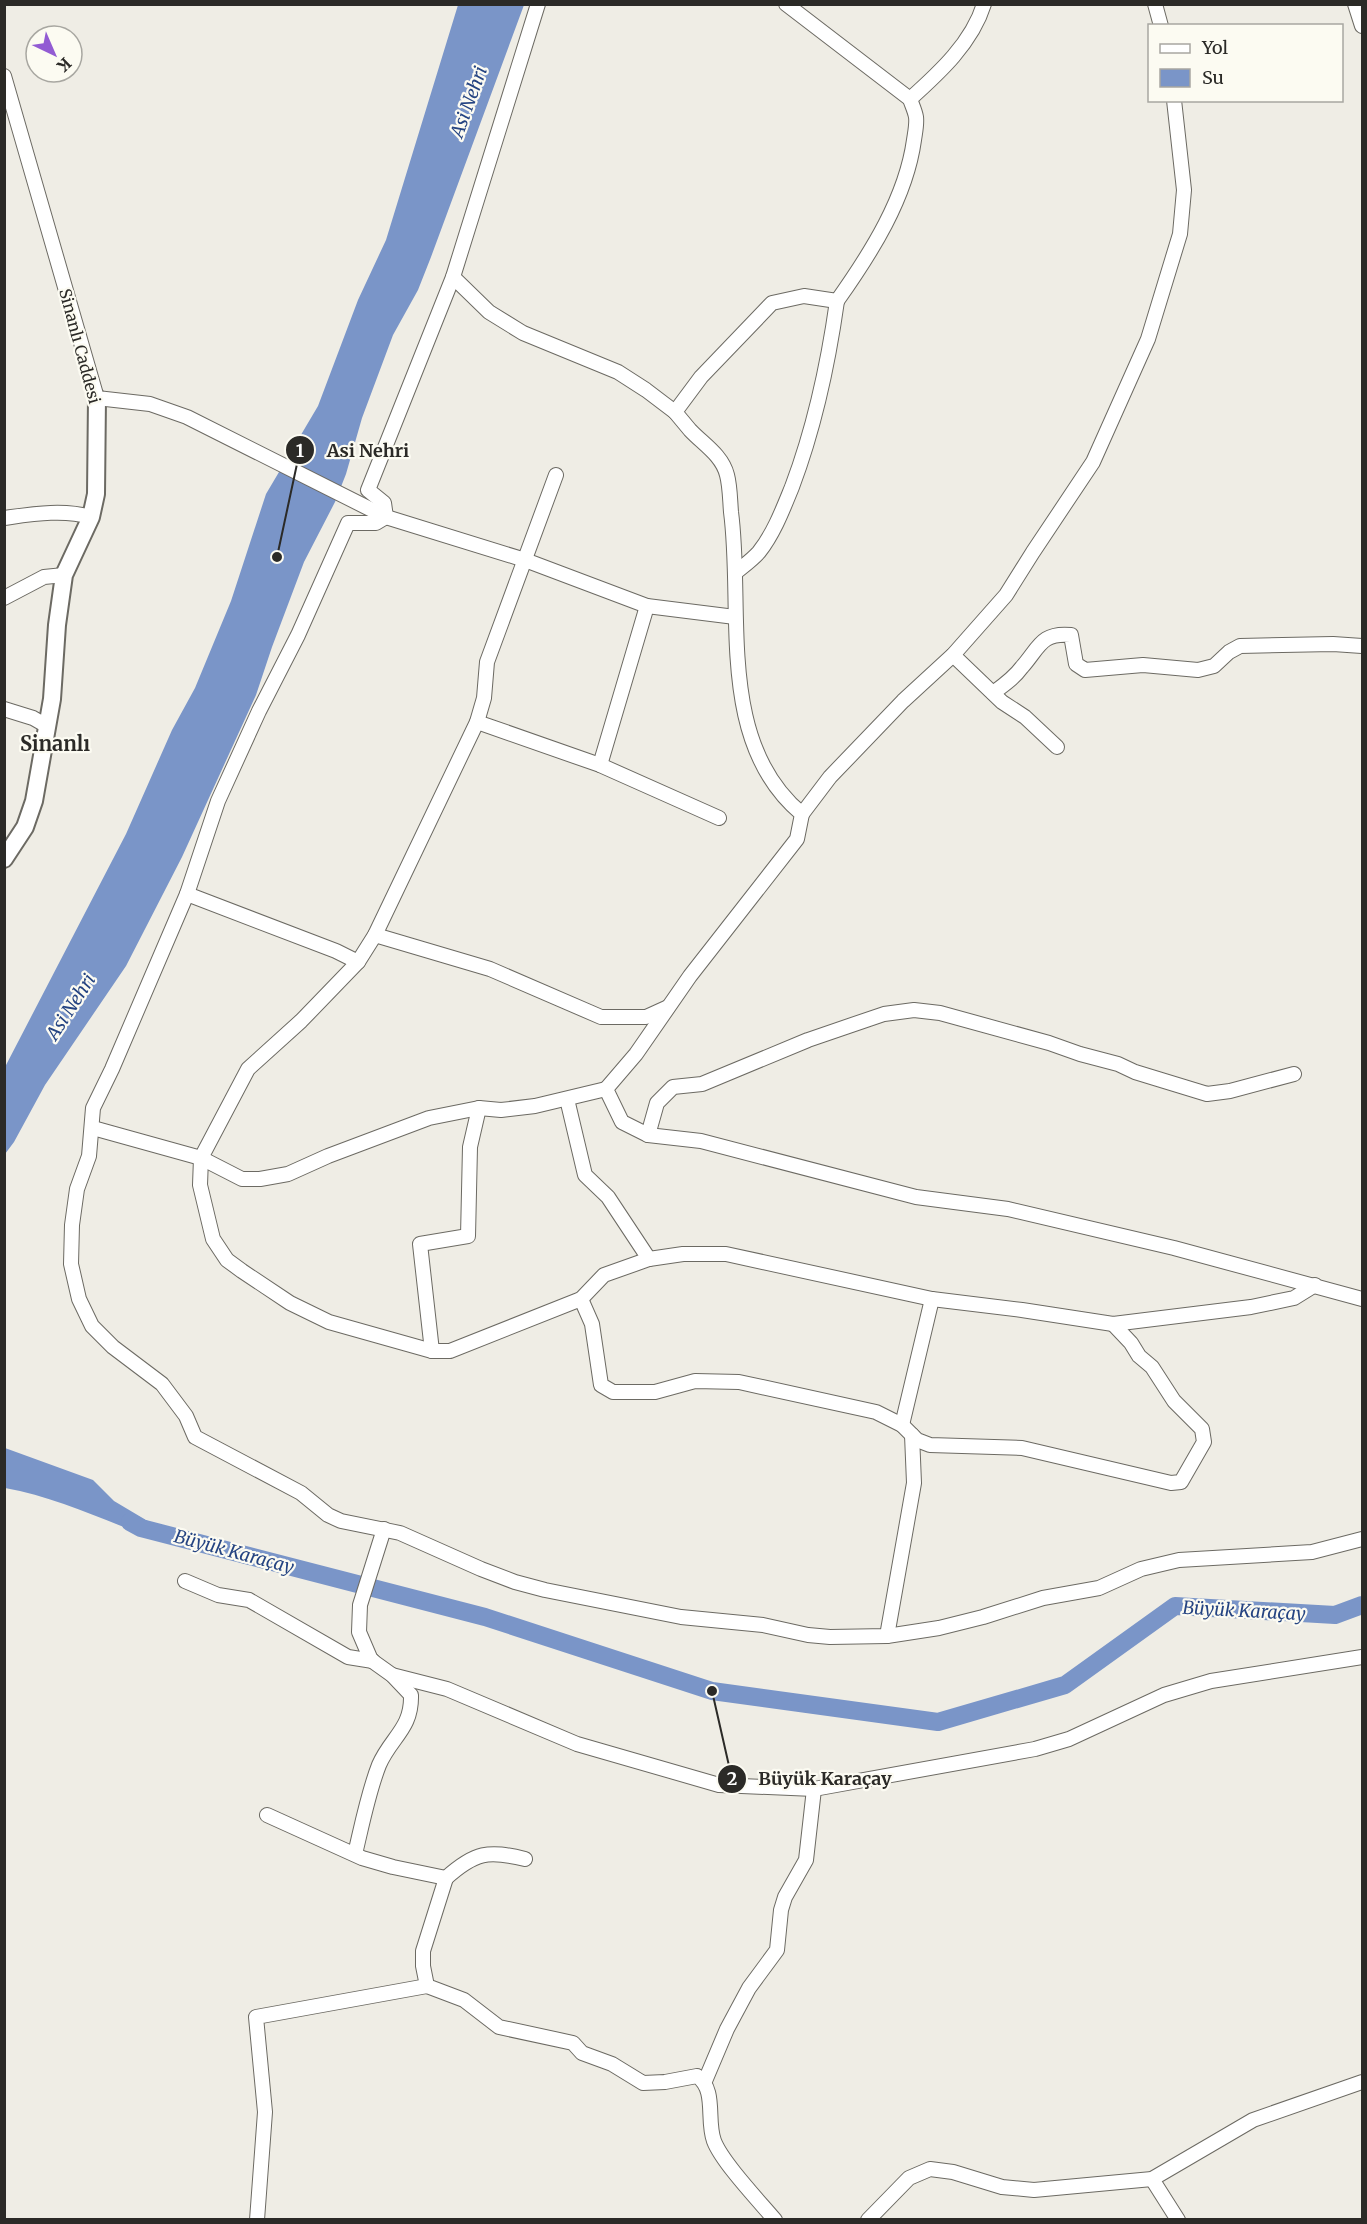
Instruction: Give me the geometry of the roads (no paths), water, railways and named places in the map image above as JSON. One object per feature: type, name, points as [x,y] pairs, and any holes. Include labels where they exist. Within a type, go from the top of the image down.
[{"type":"main road","name":"Sinanlı Caddesi","points":[[4,859],[31,814],[52,699],[57,625],[64,575],[92,517],[96,494],[97,398]]},
{"type":"street","points":[[386,517],[384,503],[368,490],[453,277],[538,4]]},
{"type":"street","points":[[735,573],[758,554],[785,506],[812,430],[823,384],[837,301],[857,273],[882,228],[908,170],[917,118],[910,99],[786,4]]},
{"type":"street","points":[[910,99],[949,61],[971,34],[984,4]]},
{"type":"street","points":[[1155,4],[1160,24]]},
{"type":"street","points":[[1355,4],[1362,26]]},
{"type":"street","name":"Sinanlı Caddesi","points":[[4,76],[97,398]]},
{"type":"street","points":[[93,1128],[201,1158],[242,1179],[260,1179],[288,1174],[328,1156],[429,1118],[479,1108],[501,1110],[567,1099],[606,1089],[636,1054],[668,1006],[797,839],[802,813],[830,777],[903,701],[953,655],[1006,595],[1093,462],[1148,339],[1180,234],[1184,190],[1174,102]]},
{"type":"street","points":[[453,277],[489,312],[523,333],[618,372],[646,390],[675,412],[689,429],[713,451],[728,476],[734,535],[735,617],[740,682],[750,736],[769,775],[788,801],[802,813]]},
{"type":"street","points":[[675,412],[702,377],[772,303],[804,296],[837,301]]},
{"type":"street","points":[[97,398],[150,404],[178,414],[386,517],[525,560],[647,606],[735,617]]},
{"type":"street","points":[[556,475],[487,662],[484,698],[477,722],[375,935],[358,962],[301,1021],[248,1069],[201,1158],[200,1185],[213,1239],[227,1260],[290,1303],[329,1322],[432,1351],[450,1351],[581,1299],[603,1275],[649,1259],[683,1254],[726,1254],[932,1299],[1113,1324],[1251,1307],[1294,1298],[1315,1285]]},
{"type":"street","points":[[4,518],[46,513],[79,513],[92,517]]},
{"type":"street","points":[[386,517],[376,524],[348,524],[218,801],[187,894],[93,1108],[90,1156],[77,1189],[72,1225],[71,1264],[79,1299],[92,1326],[113,1347],[162,1384],[186,1416],[195,1437],[301,1493],[335,1518],[400,1533],[514,1582],[681,1617],[763,1625],[808,1635],[856,1638],[939,1628],[1043,1598],[1099,1588],[1141,1569],[1179,1560],[1312,1552],[1362,1539]]},
{"type":"street","points":[[4,598],[44,577],[64,575]]},
{"type":"street","points":[[600,765],[647,606]]},
{"type":"street","points":[[993,693],[1016,674],[1038,643],[1057,633],[1071,635],[1076,664],[1085,670],[1143,665],[1198,670],[1214,666],[1239,646],[1324,644],[1362,646]]},
{"type":"street","points":[[953,655],[993,693],[1041,731],[1057,747]]},
{"type":"street","points":[[4,709],[33,718],[47,726]]},
{"type":"street","points":[[477,722],[600,765],[719,818]]},
{"type":"street","points":[[187,894],[336,951],[358,962]]},
{"type":"street","points":[[375,935],[490,969],[601,1017],[646,1017],[668,1006]]},
{"type":"street","points":[[648,1135],[657,1103],[673,1087],[702,1084],[808,1040],[884,1014],[914,1010],[940,1013],[1049,1043],[1207,1094],[1230,1091],[1294,1074]]},
{"type":"street","points":[[606,1089],[621,1122],[648,1135],[701,1141],[916,1197],[1008,1209],[1315,1285],[1362,1299]]},
{"type":"street","points":[[567,1099],[585,1175],[608,1197],[649,1259]]},
{"type":"street","points":[[432,1351],[420,1244],[468,1236],[470,1147],[479,1108]]},
{"type":"street","points":[[581,1299],[592,1324],[601,1385],[614,1392],[655,1392],[695,1381],[739,1382],[876,1412],[907,1430],[917,1440],[930,1445],[1022,1448],[1171,1483],[1181,1482],[1204,1442],[1202,1429],[1174,1401],[1152,1367],[1139,1356],[1131,1343],[1113,1324]]},
{"type":"street","points":[[887,1636],[914,1483],[907,1430],[932,1299]]},
{"type":"street","points":[[373,1661],[359,1632],[360,1605],[384,1529]]},
{"type":"street","points":[[185,1581],[218,1596],[249,1600],[348,1657],[373,1661],[392,1675],[411,1695],[412,1708],[405,1728],[386,1749],[378,1768],[355,1854]]},
{"type":"street","points":[[392,1675],[447,1689],[577,1744],[719,1785],[814,1789],[1035,1749],[1069,1739],[1164,1695],[1211,1681],[1362,1657]]},
{"type":"street","points":[[775,2220],[718,2149],[710,2124],[710,2098],[705,2081],[727,2029],[749,1988],[777,1950],[781,1910],[785,1897],[806,1860],[814,1789]]},
{"type":"street","points":[[267,1815],[285,1825],[355,1854],[393,1867],[446,1878]]},
{"type":"street","points":[[428,1986],[423,1966],[423,1951],[446,1878],[464,1863],[484,1853],[501,1853],[525,1859]]},
{"type":"street","points":[[257,2220],[265,2112],[256,2017],[428,1986],[464,2000],[499,2027],[573,2043],[582,2053],[612,2064],[643,2083],[665,2082],[697,2076],[705,2081]]},
{"type":"street","points":[[868,2220],[909,2178],[930,2169],[952,2172],[1002,2187],[1034,2190],[1152,2179],[1253,2120],[1362,2082]]},
{"type":"street","points":[[1152,2179],[1179,2220]]},
{"type":"water","points":[[458,5],[524,5],[418,290],[393,335],[362,418],[346,474],[335,502],[304,562],[256,695],[182,857],[126,966],[45,1085],[5,1154],[5,1067],[126,834],[172,730],[195,688],[231,601],[266,494],[318,406],[358,300],[386,240]]},
{"type":"water","points":[[5,1448],[93,1480],[114,1501],[151,1523],[152,1530],[149,1537],[60,1503],[5,1488]]},
{"type":"waterway","name":"Büyük Karaçay","points":[[130,1522],[141,1528],[485,1617],[712,1691],[938,1722],[1065,1685],[1175,1606],[1335,1615],[1362,1605]]},
{"type":"place","name":"Asi Nehri","points":[[277,557]]},
{"type":"place","name":"Büyük Karaçay","points":[[712,1691]]},
{"type":"district","name":"Sinanlı","points":[[55,744]]}]
